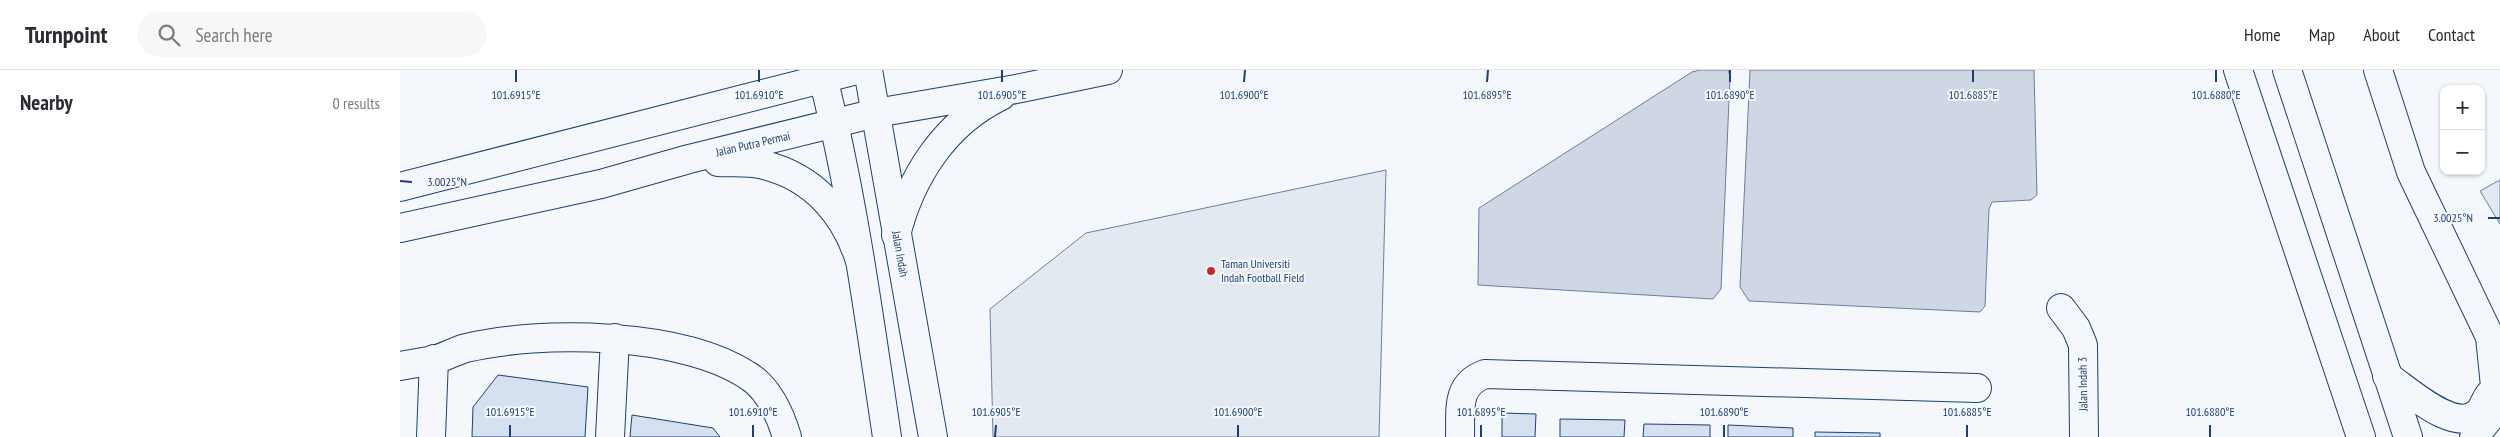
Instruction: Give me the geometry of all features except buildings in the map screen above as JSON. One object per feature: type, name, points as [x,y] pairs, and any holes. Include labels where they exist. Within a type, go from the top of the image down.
[{"type":"main road","points":[[400,187],[857,70]]},
{"type":"main road","name":"Jalan Indah","points":[[868,70],[933,437]]},
{"type":"main road","name":"Jalan Putra Permai","points":[[400,228],[601,184],[689,159],[876,114],[1016,89],[1108,70]]},
{"type":"main road","points":[[2238,70],[2361,437]]},
{"type":"main road","points":[[2287,70],[2408,437]]},
{"type":"main road","points":[[2378,70],[2411,172],[2490,337],[2495,386],[2491,416],[2474,437]]},
{"type":"main road","points":[[823,78],[835,125],[860,260],[887,437]]},
{"type":"main road","points":[[896,235],[911,189],[937,148],[973,114],[994,100],[1016,89]]},
{"type":"main road","points":[[689,159],[763,165],[801,180],[818,192],[844,223],[860,260]]},
{"type":"main road","name":"Jalan Indah 3","points":[[2061,308],[2076,328],[2083,345],[2084,437]]},
{"type":"main road","points":[[400,366],[434,359],[466,348],[538,338],[615,338],[656,343],[709,356],[748,375],[769,396],[781,417],[788,437]]},
{"type":"main road","points":[[610,437],[615,338]]},
{"type":"main road","points":[[431,437],[434,359]]},
{"type":"main road","points":[[1460,437],[1461,402],[1464,388],[1473,378],[1485,374],[1977,388]]},
{"type":"main road","points":[[2387,376],[2440,413],[2455,420],[2464,420],[2478,413],[2495,386]]},
{"type":"shaded area","points":[[1700,70],[1728,70],[1730,76],[1721,289],[1713,299],[1478,285],[1479,208],[1692,72]]},
{"type":"shaded area","points":[[1750,70],[2034,70],[2037,195],[2031,200],[1992,202],[1989,209],[1985,306],[1980,312],[1749,301],[1740,287]]},
{"type":"shaded area","name":"Taman Universiti Indah Football Field","points":[[1386,170],[1379,437],[993,437],[990,309],[1086,233]]},
{"type":"shaded area","points":[[2500,180],[2500,224],[2480,191]]},
{"type":"place","name":"Taman Universiti Indah Football Field","points":[[1211,271]]}]
